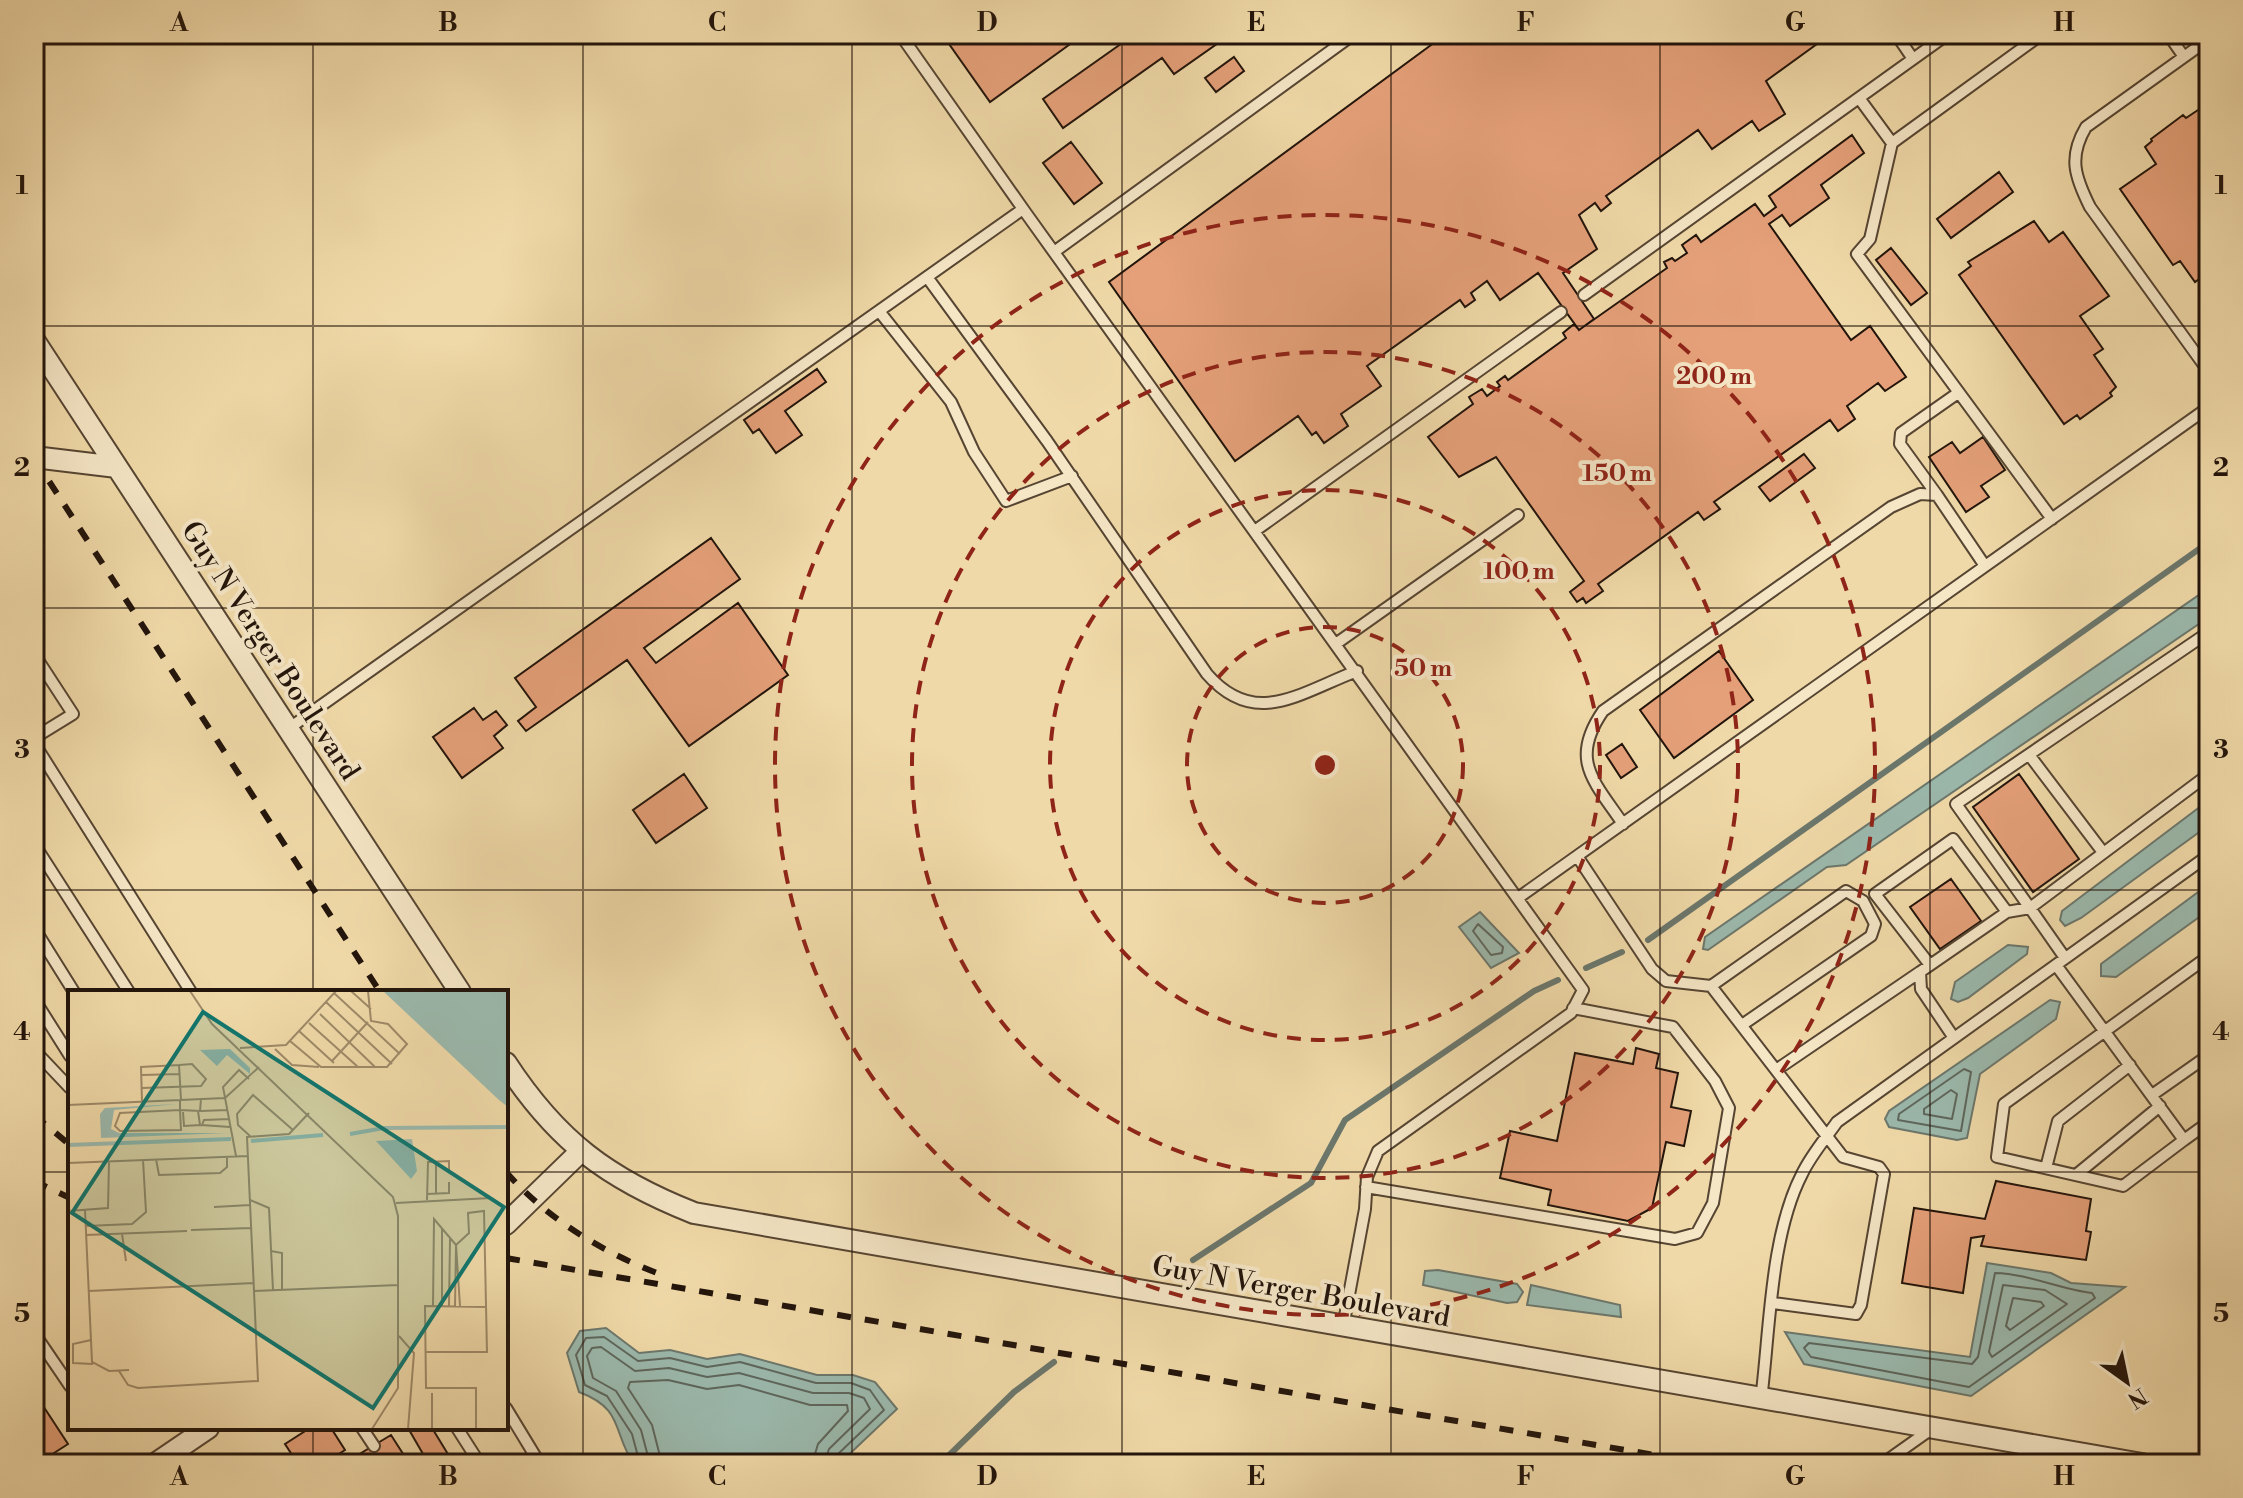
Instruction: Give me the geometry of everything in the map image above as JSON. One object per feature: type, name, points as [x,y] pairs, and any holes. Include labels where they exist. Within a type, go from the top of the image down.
[{"type":"street","name":"Guy N Verger Boulevard","points":[[34,340],[459,990]]},
{"type":"street","points":[[34,457],[117,467]]},
{"type":"street","name":"Guy N Verger Boulevard","points":[[508,1066],[526,1094],[580,1152],[616,1178],[694,1213],[2142,1464]]},
{"type":"street","points":[[508,1222],[580,1152]]},
{"type":"street","points":[[155,1464],[205,1430]]},
{"type":"lane","points":[[900,34],[1583,990],[1573,1008],[1378,1151],[1366,1187],[1343,1327]]},
{"type":"lane","points":[[1054,252],[1354,34]]},
{"type":"lane","points":[[1896,34],[1913,59]]},
{"type":"lane","points":[[1584,295],[1948,34]]},
{"type":"lane","points":[[2042,34],[1892,143],[1870,239],[1857,254],[2052,519]]},
{"type":"lane","points":[[2168,34],[2184,57]]},
{"type":"lane","points":[[2209,39],[2086,127],[2074,147],[2075,177],[2090,207],[2209,372]]},
{"type":"lane","points":[[1859,98],[1892,143]]},
{"type":"lane","points":[[288,729],[1023,209]]},
{"type":"lane","points":[[927,277],[1072,476],[1207,674],[1224,694],[1243,703],[1270,704],[1357,671]]},
{"type":"lane","points":[[879,311],[951,402],[974,452],[1006,501],[1072,476]]},
{"type":"lane","points":[[1256,530],[1561,312]]},
{"type":"lane","points":[[1958,393],[1901,433],[1900,444],[1985,566]]},
{"type":"lane","points":[[1518,898],[2209,407]]},
{"type":"lane","points":[[1623,824],[1585,768],[1586,745],[1603,711],[1891,507],[1920,494],[1937,495]]},
{"type":"lane","points":[[1337,643],[1518,515]]},
{"type":"lane","points":[[2184,1140],[2104,1030],[2030,908],[1956,804],[2209,632]]},
{"type":"lane","points":[[34,654],[73,714],[34,740],[190,990]]},
{"type":"lane","points":[[2030,756],[2102,851]]},
{"type":"lane","points":[[1776,1070],[2007,912],[2030,908],[2102,851],[2209,774]]},
{"type":"lane","points":[[1954,1038],[1921,989],[1925,969],[1875,894],[1953,839],[2007,912]]},
{"type":"lane","points":[[34,844],[128,990]]},
{"type":"lane","points":[[1761,1400],[1781,1242],[1794,1192],[1802,1172],[1837,1122],[2209,855]]},
{"type":"lane","points":[[1577,856],[1652,969],[1666,981],[1711,986],[1846,891],[1863,901],[1875,924],[1871,936],[1742,1025]]},
{"type":"lane","points":[[34,928],[73,990]]},
{"type":"lane","points":[[2209,956],[2004,1104],[1997,1157],[2123,1186],[2209,1122]]},
{"type":"lane","points":[[1711,986],[1843,1157],[1879,1167],[1884,1174],[1861,1305],[1856,1314],[1773,1303]]},
{"type":"lane","points":[[34,999],[68,1053]]},
{"type":"lane","points":[[1366,1187],[1675,1239],[1697,1233],[1713,1203],[1729,1108],[1715,1081],[1673,1027],[1573,1008]]},
{"type":"lane","points":[[34,1050],[68,1086]]},
{"type":"lane","points":[[2152,1095],[2209,1055]]},
{"type":"lane","points":[[2046,1168],[2058,1121],[2130,1065]]},
{"type":"lane","points":[[2076,1175],[2160,1106]]},
{"type":"lane","points":[[34,1333],[68,1383]]},
{"type":"lane","points":[[508,1411],[540,1464]]},
{"type":"lane","points":[[1882,1464],[1932,1429]]},
{"type":"lane","points":[[363,1430],[374,1446]]},
{"type":"lane","points":[[458,1430],[480,1464]]},
{"type":"water","points":[[2209,588],[2209,617],[1846,865],[1827,867],[1708,950],[1703,949],[1705,937]]},
{"type":"water","points":[[2209,800],[2209,825],[2081,918],[2065,926],[2060,920],[2062,911]]},
{"type":"water","points":[[2209,884],[2209,910],[2116,977],[2101,976],[2101,964]]},
{"type":"water","points":[[1480,912],[1519,953],[1491,968],[1459,927]]},
{"type":"water","points":[[2008,945],[2028,947],[2027,954],[1968,998],[1958,1002],[1951,999],[1955,982]]},
{"type":"water","points":[[2050,1000],[2060,1002],[2056,1019],[1980,1074],[1967,1138],[1957,1140],[1889,1127],[1885,1119],[1889,1111]]},
{"type":"water","points":[[1987,1263],[2051,1273],[2071,1283],[2125,1287],[1971,1396],[1804,1364],[1785,1332],[1970,1357]]},
{"type":"water","points":[[1438,1270],[1517,1284],[1523,1292],[1517,1302],[1507,1303],[1423,1285],[1425,1271]]},
{"type":"water","points":[[1531,1285],[1620,1305],[1621,1317],[1527,1305]]},
{"type":"water","points":[[606,1328],[639,1353],[670,1350],[707,1359],[740,1354],[817,1375],[853,1375],[875,1382],[897,1409],[839,1464],[634,1464],[611,1414],[594,1399],[579,1392],[567,1353],[580,1331]]},
{"type":"building","points":[[942,34],[1084,34],[990,102]]},
{"type":"building","points":[[1135,34],[1231,34],[1174,74],[1162,58],[1063,128],[1043,99]]},
{"type":"building","points":[[1446,34],[1828,36],[1766,81],[1785,114],[1759,131],[1752,121],[1712,149],[1698,130],[1606,196],[1611,203],[1601,211],[1595,203],[1579,215],[1597,249],[1563,273],[1594,319],[1579,330],[1538,273],[1500,300],[1487,281],[1471,293],[1475,300],[1465,307],[1460,300],[1367,366],[1381,386],[1341,414],[1348,426],[1324,443],[1316,432],[1312,435],[1298,416],[1235,461],[1109,282]]},
{"type":"building","points":[[1234,57],[1244,71],[1216,92],[1205,78]]},
{"type":"building","points":[[2204,106],[2209,113],[2209,272],[2195,282],[2180,261],[2173,265],[2120,189],[2156,164],[2145,147],[2151,139],[2183,115],[2186,118]]},
{"type":"building","points":[[1852,135],[1864,153],[1821,185],[1829,198],[1790,226],[1782,215],[1769,224],[1851,340],[1870,326],[1906,377],[1885,391],[1878,383],[1847,406],[1855,419],[1838,431],[1830,420],[1714,502],[1720,509],[1704,520],[1698,512],[1598,584],[1603,591],[1586,603],[1583,598],[1577,602],[1570,592],[1584,581],[1496,457],[1459,477],[1428,437],[1473,404],[1469,397],[1482,389],[1487,396],[1500,386],[1497,382],[1505,376],[1508,380],[1566,338],[1563,333],[1574,324],[1579,330],[1667,268],[1664,262],[1672,258],[1675,261],[1687,253],[1682,245],[1696,235],[1701,242],[1755,204],[1764,216],[1776,207],[1769,196]]},
{"type":"building","points":[[1071,142],[1102,183],[1074,204],[1043,163]]},
{"type":"building","points":[[1999,172],[2013,192],[1951,238],[1937,219]]},
{"type":"building","points":[[2034,221],[2049,242],[2063,232],[2109,296],[2080,316],[2103,349],[2094,355],[2116,387],[2110,393],[2112,396],[2080,419],[2077,415],[2064,424],[1959,275],[1971,266],[1968,262]]},
{"type":"building","points":[[1891,248],[1927,293],[1911,305],[1876,260]]},
{"type":"building","points":[[817,369],[826,382],[785,411],[802,435],[776,453],[759,429],[753,433],[744,420]]},
{"type":"building","points":[[1983,437],[2005,470],[1981,486],[1989,497],[1966,512],[1929,457],[1952,442],[1960,453]]},
{"type":"building","points":[[1804,454],[1815,468],[1770,501],[1759,487]]},
{"type":"building","points":[[711,538],[740,579],[644,648],[656,663],[738,603],[788,675],[689,746],[627,660],[526,731],[518,721],[536,707],[515,678]]},
{"type":"building","points":[[1719,651],[1753,700],[1674,758],[1640,710]]},
{"type":"building","points":[[474,708],[483,720],[496,711],[507,725],[494,736],[503,748],[462,778],[433,737]]},
{"type":"building","points":[[1622,744],[1637,767],[1621,778],[1606,755]]},
{"type":"building","points":[[684,774],[707,808],[656,843],[633,810]]},
{"type":"building","points":[[2019,774],[2079,859],[2033,892],[1973,807]]},
{"type":"building","points":[[1951,879],[1981,921],[1940,949],[1910,907]]},
{"type":"building","points":[[1636,1048],[1659,1054],[1656,1068],[1678,1073],[1671,1107],[1691,1111],[1684,1146],[1666,1142],[1652,1208],[1628,1221],[1548,1205],[1551,1190],[1500,1178],[1510,1131],[1557,1141],[1575,1053],[1633,1064]]},
{"type":"building","points":[[1996,1181],[2091,1199],[2086,1231],[2091,1232],[2086,1260],[1981,1246],[1984,1236],[1971,1238],[1963,1293],[1902,1283],[1914,1208],[1985,1219]]},
{"type":"building","points":[[34,1392],[68,1444],[37,1464],[34,1464]]},
{"type":"building","points":[[307,1430],[332,1430],[345,1450],[323,1464],[298,1464],[285,1444]]},
{"type":"building","points":[[409,1430],[433,1430],[454,1464],[430,1464],[427,1460],[420,1464],[343,1464],[391,1435],[409,1463],[423,1454]]},
{"type":"waterway","points":[[1648,940],[2209,542]]},
{"type":"waterway","points":[[1586,968],[1622,952]]},
{"type":"waterway","points":[[1193,1260],[1311,1183],[1345,1120],[1534,991],[1558,980]]},
{"type":"waterway","points":[[940,1464],[1014,1392],[1054,1362]]},
{"type":"railway","points":[[1261,40],[1269,34]]},
{"type":"railway","points":[[34,458],[379,990]]},
{"type":"railway","points":[[34,1115],[68,1143]]},
{"type":"railway","points":[[508,1174],[541,1206],[580,1235],[668,1277]]},
{"type":"railway","points":[[34,1181],[68,1197]]},
{"type":"railway","points":[[508,1258],[1707,1464]]}]
